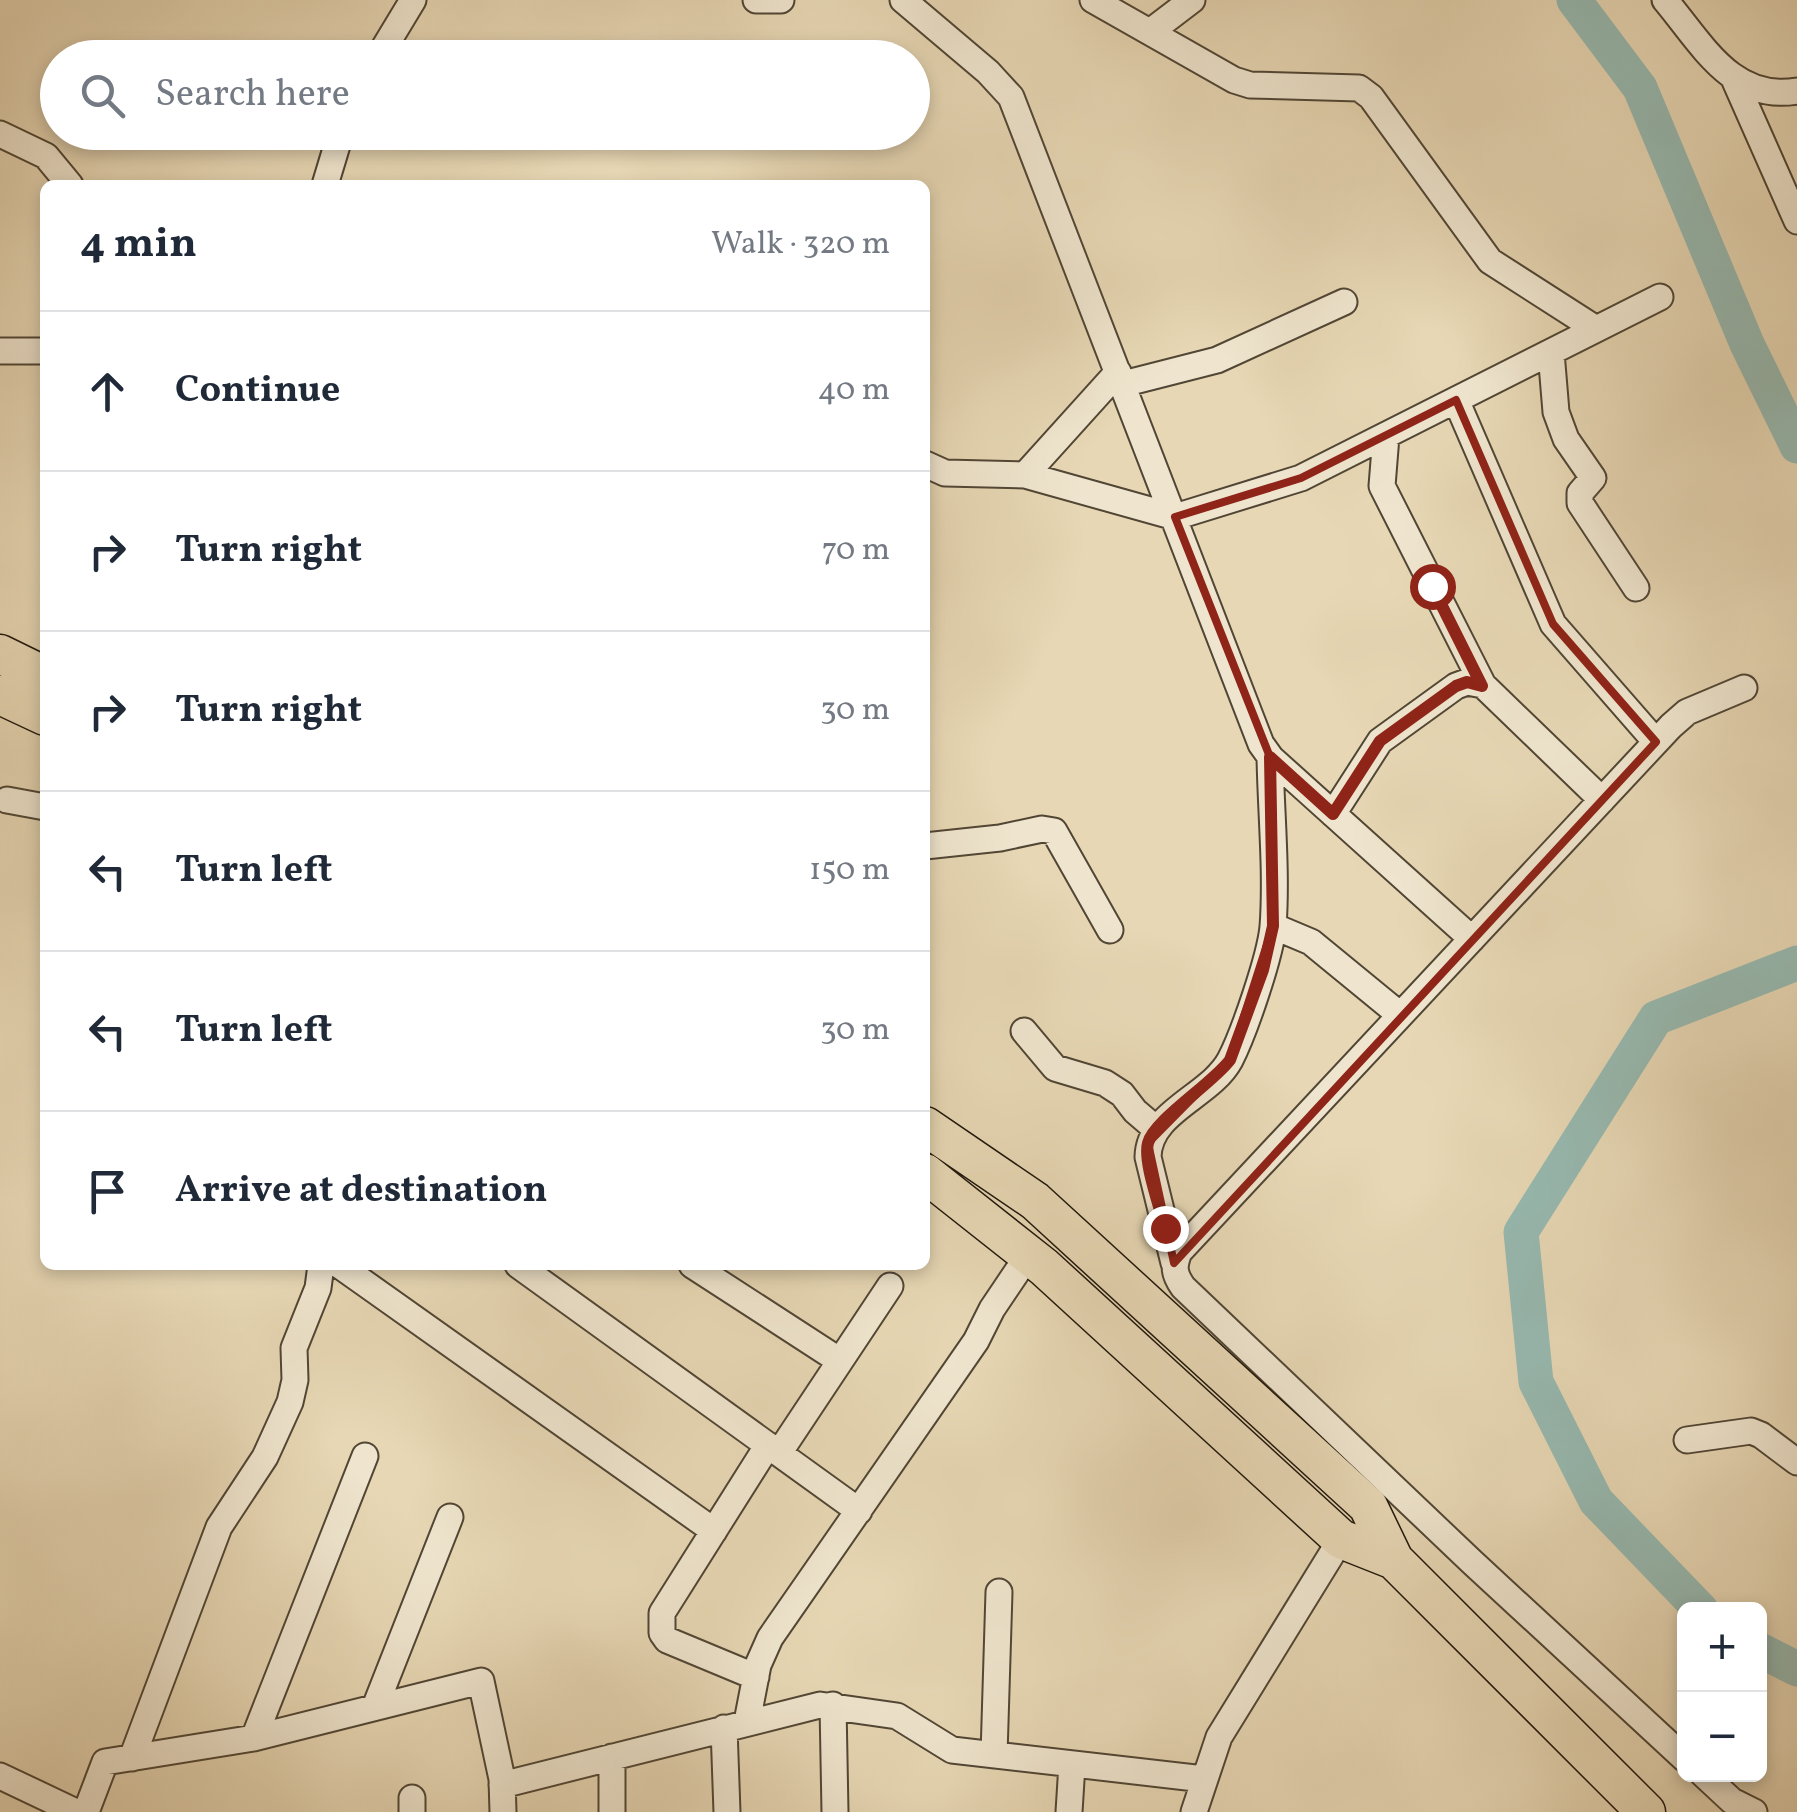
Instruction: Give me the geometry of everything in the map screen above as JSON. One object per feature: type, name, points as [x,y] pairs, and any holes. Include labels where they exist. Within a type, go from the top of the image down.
[{"type":"highway","points":[[0,654],[40,674]]},
{"type":"highway","points":[[0,694],[40,714]]},
{"type":"highway","points":[[930,1129],[1035,1201],[1368,1506],[1394,1560],[1646,1812]]},
{"type":"highway","points":[[930,1177],[1028,1254],[1342,1538],[1394,1560]]},
{"type":"street","points":[[389,40],[413,0]]},
{"type":"street","points":[[756,0],[781,0]]},
{"type":"street","points":[[902,0],[1000,82],[1011,97],[1262,744],[1270,757],[1472,938]]},
{"type":"street","points":[[1093,0],[1234,80],[1250,85],[1358,88],[1371,98],[1490,262],[1596,329]]},
{"type":"street","points":[[1150,32],[1192,0]]},
{"type":"street","points":[[1665,0],[1735,81],[1797,221]]},
{"type":"street","points":[[1735,81],[1762,92],[1797,91]]},
{"type":"street","points":[[0,134],[46,156],[66,180]]},
{"type":"street","points":[[326,180],[336,150]]},
{"type":"street","points":[[930,468],[945,473],[1026,475],[1174,517],[1301,478],[1660,297]]},
{"type":"street","points":[[1026,475],[1120,378],[1216,360],[1344,302]]},
{"type":"street","points":[[0,351],[40,351]]},
{"type":"street","points":[[1551,352],[1556,412],[1566,438],[1594,478],[1580,494],[1580,503],[1636,588]]},
{"type":"street","points":[[1456,400],[1553,624],[1656,742]]},
{"type":"street","points":[[1386,436],[1382,486],[1482,686],[1602,800]]},
{"type":"street","points":[[1333,814],[1389,732],[1456,686],[1467,682],[1482,686]]},
{"type":"street","points":[[1174,1263],[1179,1252],[1656,742],[1686,712],[1744,688]]},
{"type":"street","points":[[1270,757],[1273,926],[1263,970],[1230,1060],[1156,1128],[1148,1143],[1174,1275],[1485,1575],[1677,1752]]},
{"type":"street","points":[[7,800],[40,807]]},
{"type":"street","points":[[930,845],[1054,831],[1110,930]]},
{"type":"street","points":[[1273,926],[1311,942],[1400,1015]]},
{"type":"street","points":[[1024,1031],[1055,1068],[1104,1082],[1156,1128]]},
{"type":"street","points":[[726,1812],[735,1725],[770,1638],[976,1340],[1028,1254]]},
{"type":"street","points":[[132,1758],[219,1526],[265,1457],[290,1402],[294,1348],[318,1288],[320,1270]]},
{"type":"street","points":[[346,1270],[714,1530]]},
{"type":"street","points":[[525,1270],[859,1510]]},
{"type":"street","points":[[700,1270],[840,1361]]},
{"type":"street","points":[[756,1677],[667,1640],[662,1633],[662,1613],[714,1530],[840,1361],[890,1286]]},
{"type":"street","points":[[1686,1440],[1751,1431],[1795,1456]]},
{"type":"street","points":[[254,1738],[365,1456]]},
{"type":"street","points":[[375,1708],[450,1517]]},
{"type":"street","points":[[1194,1812],[1220,1737],[1342,1538]]},
{"type":"street","points":[[994,1755],[999,1592]]},
{"type":"street","points":[[86,1812],[105,1762],[254,1738],[481,1680],[502,1785],[502,1812]]},
{"type":"street","points":[[502,1785],[807,1707],[834,1705],[897,1716],[942,1747],[1204,1780]]},
{"type":"street","points":[[834,1705],[834,1812]]},
{"type":"street","points":[[612,1757],[612,1812]]},
{"type":"street","points":[[1069,1812],[1072,1764]]},
{"type":"street","points":[[0,1776],[76,1812]]},
{"type":"street","points":[[1712,1782],[1732,1800],[1754,1812]]},
{"type":"highlighted area","points":[[1456,400],[1553,624],[1656,742],[1174,1263],[1148,1143],[1230,1060],[1273,926],[1270,757],[1175,517],[1301,478]]},
{"type":"waterway","points":[[1574,0],[1640,88],[1747,344],[1797,446]]},
{"type":"waterway","points":[[1693,1602],[1596,1501],[1536,1382],[1521,1232],[1656,1018],[1797,963]]},
{"type":"waterway","points":[[1767,1654],[1797,1669]]},
{"type":"route","points":[[1165,1228],[1148,1143],[1156,1128],[1230,1060],[1270,948],[1270,757],[1333,814],[1389,732],[1456,686],[1475,682],[1482,686],[1432,586]]}]
